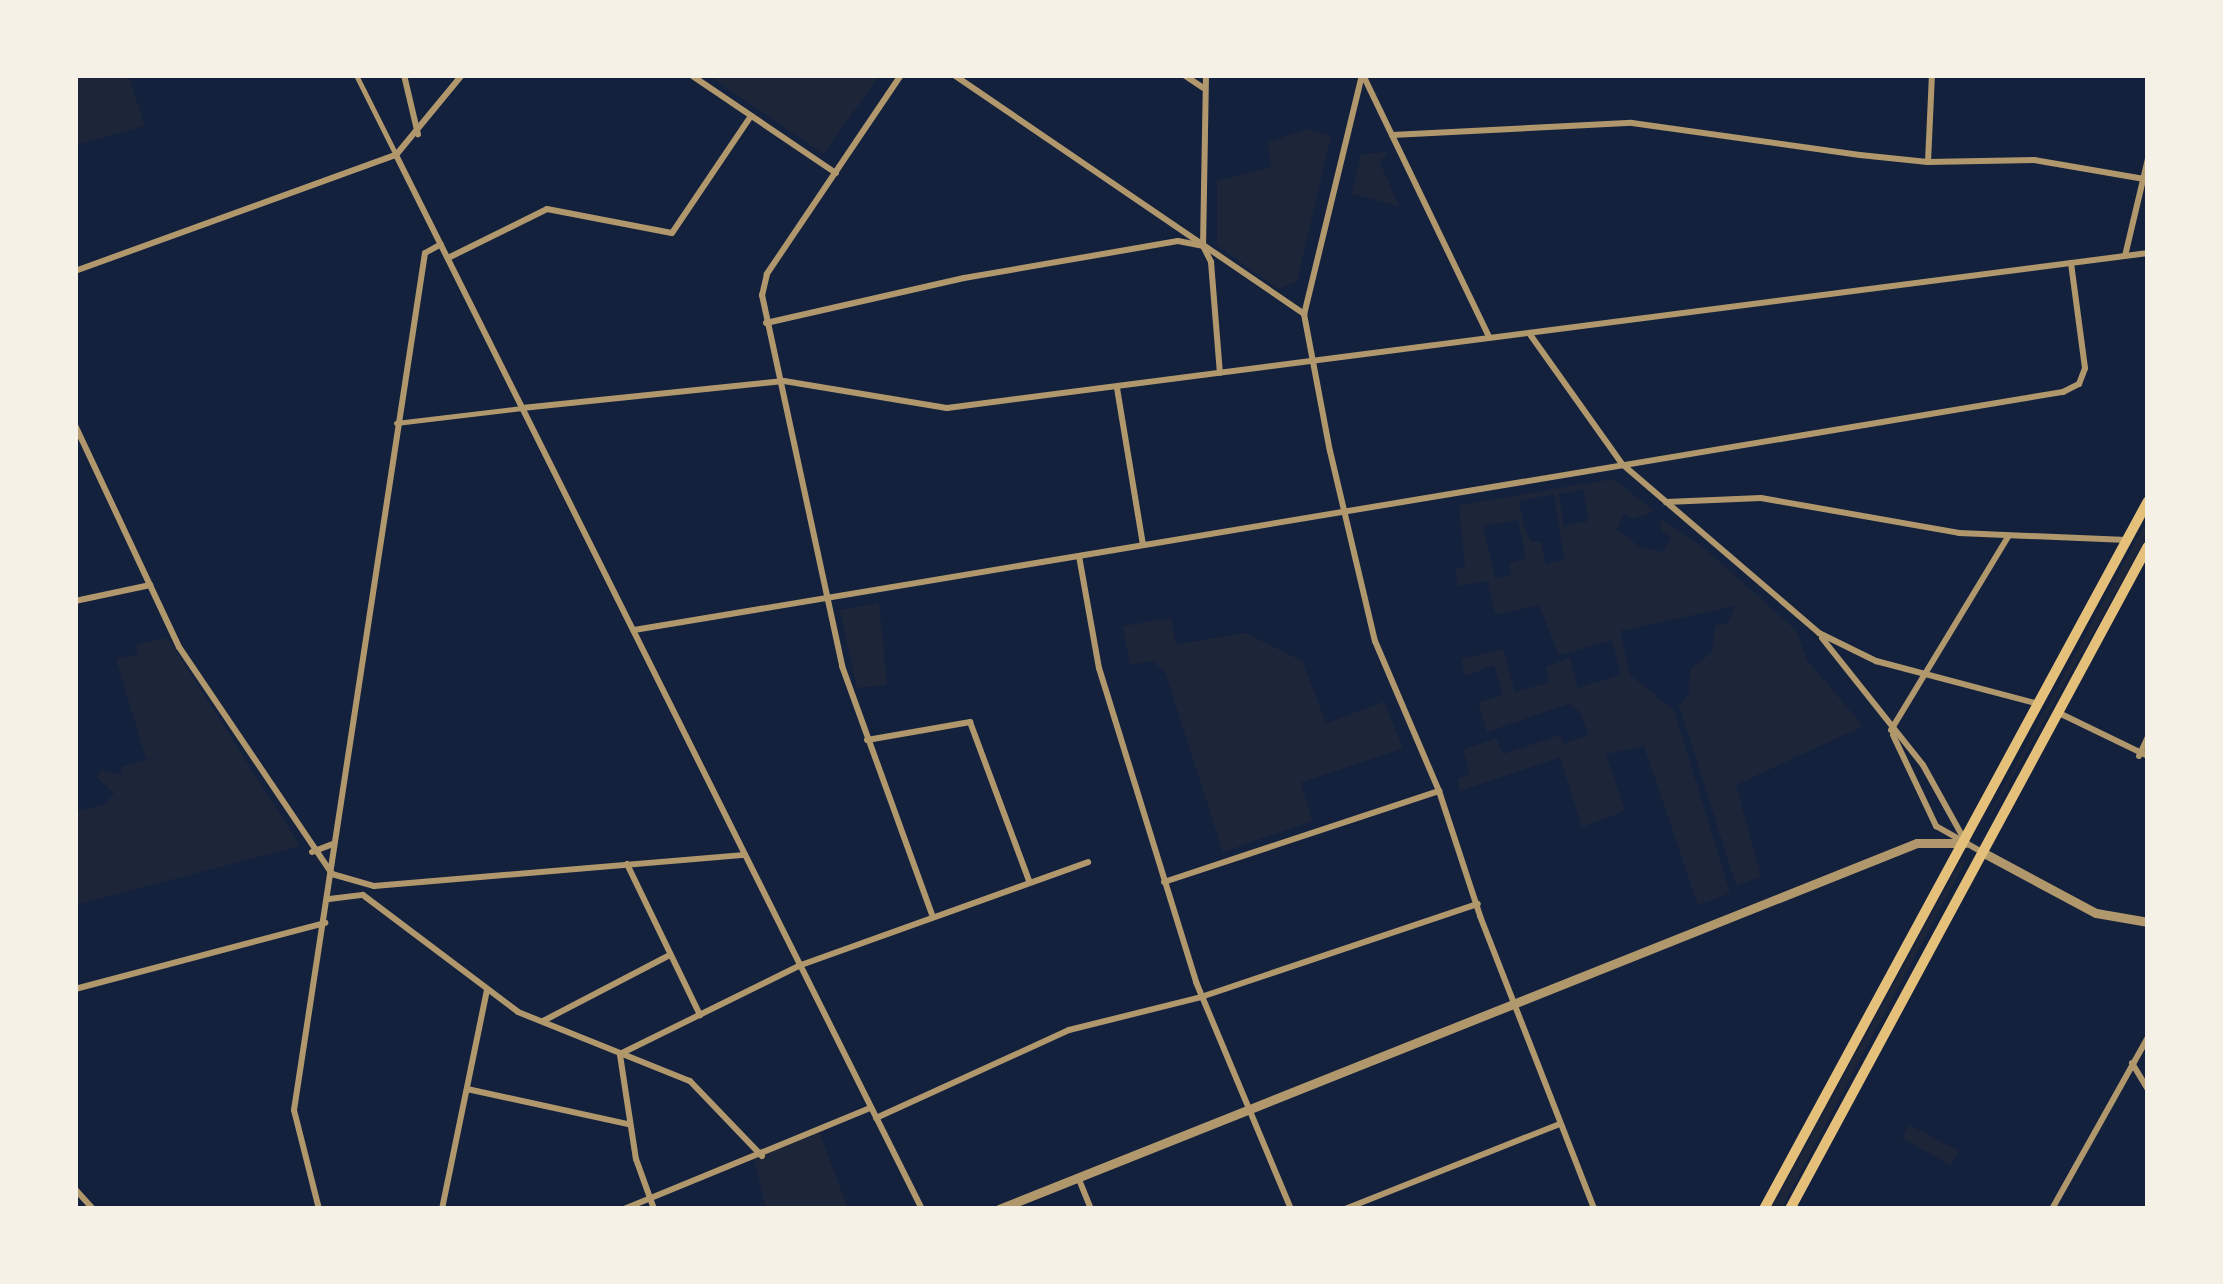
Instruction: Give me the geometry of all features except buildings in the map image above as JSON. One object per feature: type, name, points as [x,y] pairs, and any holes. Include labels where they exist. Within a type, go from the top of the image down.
[{"type":"main road","points":[[1764,1209],[2148,502]]},
{"type":"main road","points":[[1790,1209],[2148,546]]},
{"type":"street","points":[[356,75],[922,1209]]},
{"type":"street","points":[[404,75],[419,135]]},
{"type":"street","points":[[75,272],[396,155],[419,135],[462,75]]},
{"type":"street","points":[[691,75],[836,173]]},
{"type":"street","points":[[901,75],[767,274],[766,323],[827,598],[867,740],[933,917]]},
{"type":"street","points":[[954,75],[1304,314]]},
{"type":"street","points":[[1184,75],[1203,88]]},
{"type":"street","points":[[1206,75],[1203,246],[1211,262],[1220,374]]},
{"type":"street","points":[[1362,75],[1489,337]]},
{"type":"street","points":[[1362,75],[1304,314],[1311,361],[1375,641],[1439,792],[1513,1004],[1594,1209]]},
{"type":"street","points":[[1928,162],[1932,75]]},
{"type":"street","points":[[448,258],[547,209],[672,233],[751,116]]},
{"type":"street","points":[[1392,134],[1632,123],[1928,162],[2034,160],[2144,178]]},
{"type":"street","points":[[2124,256],[2148,159]]},
{"type":"street","points":[[766,323],[1002,272],[1178,241],[1203,246]]},
{"type":"street","points":[[320,1209],[294,1120],[424,253],[441,244]]},
{"type":"street","points":[[396,423],[777,382],[931,408],[1117,388],[2148,253]]},
{"type":"street","points":[[634,630],[2072,388],[2085,368],[2071,263]]},
{"type":"street","points":[[1529,332],[1622,464],[1819,633],[1863,657],[2040,704]]},
{"type":"street","points":[[1117,388],[1143,544]]},
{"type":"street","points":[[75,425],[179,647],[312,852],[332,874],[374,886],[746,854]]},
{"type":"street","points":[[1664,503],[1760,498],[1883,524],[2008,537],[2126,540]]},
{"type":"street","points":[[1890,730],[1927,676],[2008,537]]},
{"type":"street","points":[[1079,556],[1098,668],[1200,997],[1291,1209]]},
{"type":"street","points":[[75,601],[150,585]]},
{"type":"street","points":[[1819,633],[1890,730],[1924,764],[1955,813],[1965,843]]},
{"type":"street","points":[[2058,712],[2138,756],[2148,756]]},
{"type":"street","points":[[867,740],[970,722],[1030,881]]},
{"type":"street","points":[[1890,730],[1932,820],[1965,843],[2088,910],[2145,924]]},
{"type":"street","points":[[2138,756],[2148,738]]},
{"type":"street","points":[[1164,882],[1439,792]]},
{"type":"street","points":[[312,852],[336,842]]},
{"type":"street","points":[[999,1209],[1917,843],[1965,843]]},
{"type":"street","points":[[620,1054],[801,965],[1088,862]]},
{"type":"street","points":[[627,864],[700,1015]]},
{"type":"street","points":[[374,886],[374,904]]},
{"type":"street","points":[[328,899],[356,892],[488,990],[542,1022],[690,1081],[762,1156]]},
{"type":"street","points":[[876,1118],[1057,1034],[1200,997],[1478,904]]},
{"type":"street","points":[[75,989],[325,923]]},
{"type":"street","points":[[542,1022],[670,955]]},
{"type":"street","points":[[442,1209],[488,990]]},
{"type":"street","points":[[2052,1209],[2054,1199],[2148,1038]]},
{"type":"street","points":[[620,1054],[628,1124],[654,1209]]},
{"type":"street","points":[[2132,1062],[2148,1090]]},
{"type":"street","points":[[467,1089],[628,1124]]},
{"type":"street","points":[[624,1209],[762,1156],[870,1108]]},
{"type":"street","points":[[1345,1209],[1560,1124]]},
{"type":"street","points":[[1078,1178],[1091,1209]]},
{"type":"street","points":[[75,1190],[93,1209]]},
{"type":"shaded area","points":[[75,75],[128,75],[145,126],[75,145]]},
{"type":"shaded area","points":[[708,75],[880,75],[823,154]]},
{"type":"shaded area","points":[[1307,129],[1331,136],[1297,281],[1278,289],[1217,245],[1217,181],[1271,167],[1268,142]]},
{"type":"shaded area","points":[[1388,152],[1380,163],[1399,206],[1352,194],[1361,154]]},
{"type":"shaded area","points":[[1613,479],[1655,511],[1633,519],[1624,513],[1617,529],[1638,546],[1663,552],[1671,537],[1661,531],[1661,519],[1704,548],[1796,630],[1807,660],[1863,726],[1736,785],[1761,877],[1736,885],[1679,705],[1689,694],[1690,670],[1712,652],[1715,625],[1727,623],[1736,606],[1620,631],[1630,675],[1674,710],[1730,893],[1698,905],[1644,746],[1606,754],[1625,811],[1582,827],[1560,757],[1460,791],[1457,779],[1470,774],[1463,750],[1496,738],[1503,754],[1560,735],[1564,744],[1588,735],[1581,713],[1569,704],[1487,732],[1478,703],[1503,695],[1494,665],[1465,676],[1461,659],[1503,649],[1515,692],[1550,682],[1545,667],[1570,658],[1578,688],[1621,675],[1612,640],[1559,655],[1539,605],[1495,615],[1488,581],[1458,586],[1455,570],[1465,566],[1459,505]],"holes":[[[1584,489],[1588,521],[1564,526],[1559,494]],[[1554,494],[1564,560],[1546,564],[1541,542],[1531,542],[1524,528],[1519,501]],[[1518,520],[1526,558],[1509,563],[1511,575],[1495,579],[1483,526]]]},
{"type":"shaded area","points":[[2148,518],[2148,534],[1990,818],[1990,813]]},
{"type":"shaded area","points":[[879,603],[887,685],[857,688],[840,610]]},
{"type":"shaded area","points":[[1171,618],[1176,644],[1246,633],[1302,661],[1326,723],[1384,702],[1403,748],[1301,783],[1312,821],[1223,852],[1165,672],[1153,661],[1130,665],[1123,626]]},
{"type":"shaded area","points":[[168,638],[300,846],[75,905],[75,812],[106,804],[114,793],[97,777],[102,770],[122,775],[121,767],[160,756],[146,759],[116,659],[138,654],[136,644]]},
{"type":"shaded area","points":[[1966,860],[1781,1209],[1771,1209],[1960,862]]},
{"type":"shaded area","points":[[1909,1125],[1959,1151],[1951,1165],[1902,1138]]},
{"type":"shaded area","points":[[819,1131],[848,1209],[766,1209],[754,1159]]}]
